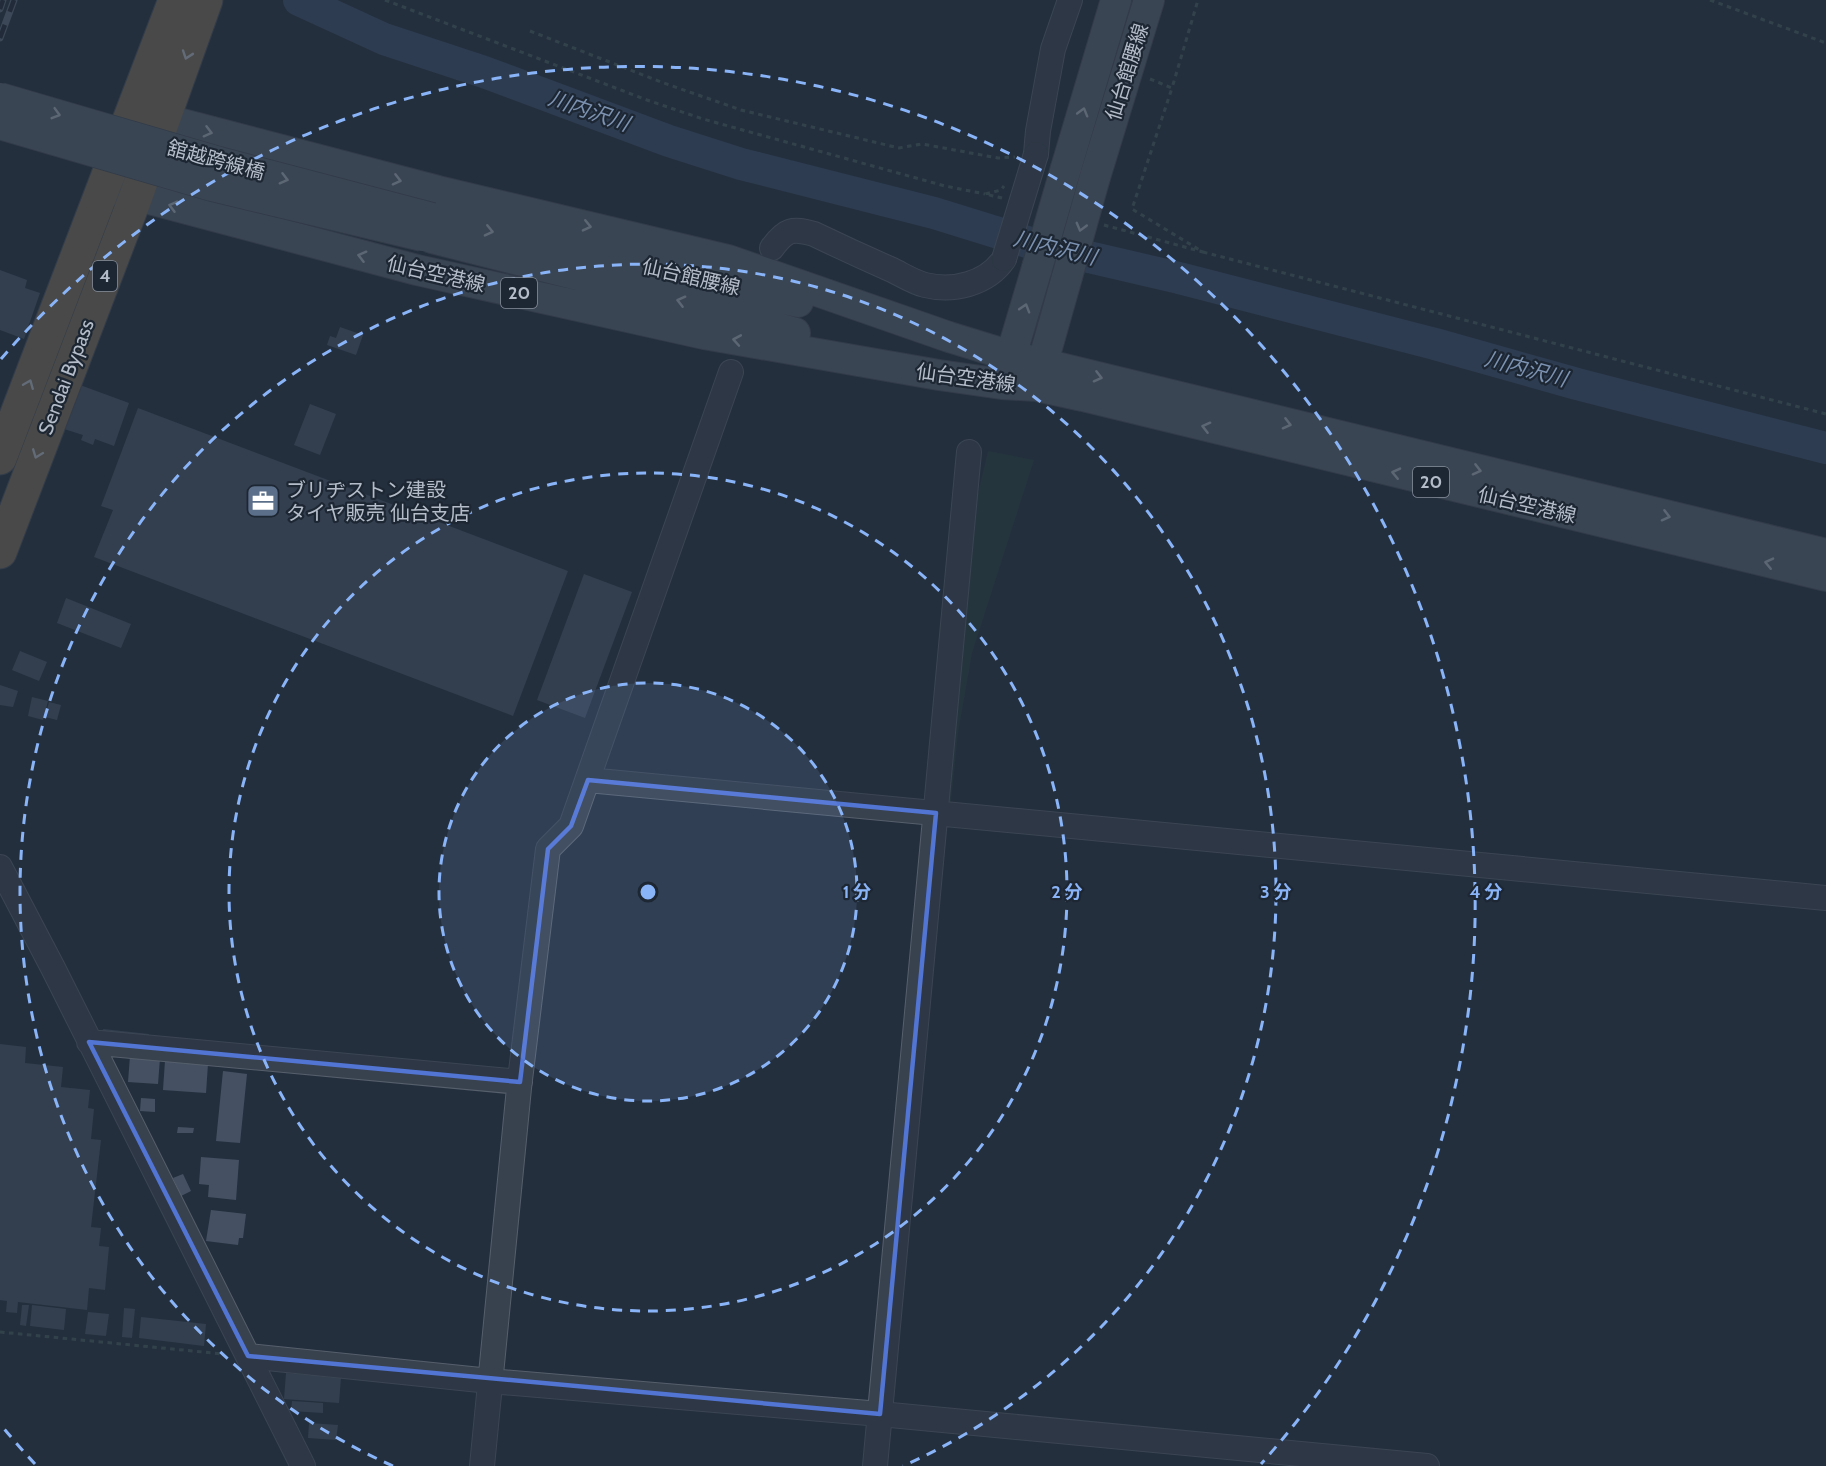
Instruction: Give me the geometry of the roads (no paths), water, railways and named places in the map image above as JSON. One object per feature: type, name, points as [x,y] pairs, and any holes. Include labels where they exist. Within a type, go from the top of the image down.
[{"type":"highway","name":"Sendai Bypass","points":[[0,458],[175,0]]},
{"type":"highway","name":"Sendai Bypass","points":[[0,552],[136,196],[206,0]]},
{"type":"main road","name":"仙台館腰線","points":[[1006,370],[1116,0]]},
{"type":"main road","name":"仙台館腰線","points":[[1039,375],[1095,177],[1149,0]]},
{"type":"main road","name":"舘越跨線橋","points":[[0,98],[430,227]]},
{"type":"main road","name":"仙台空港線","points":[[132,110],[438,190],[728,260],[949,337],[1006,370]]},
{"type":"main road","name":"舘越跨線橋","points":[[0,124],[212,186],[430,227]]},
{"type":"main road","name":"仙台空港線","points":[[104,187],[440,276],[704,334],[939,375],[1006,370],[1039,375],[1826,555]]},
{"type":"main road","name":"仙台館腰線","points":[[430,227],[949,337]]},
{"type":"main road","name":"仙台館腰線","points":[[430,227],[939,375]]},
{"type":"main road","name":"仙台空港線","points":[[1039,375],[1826,576]]},
{"type":"street","points":[[772,248],[787,232],[797,230],[814,234],[924,285],[947,288],[982,279],[1000,266],[1004,259],[1029,155],[1038,131],[1053,49],[1070,0]]},
{"type":"street","points":[[482,1466],[520,1082],[548,849],[571,826],[731,372]]},
{"type":"street","points":[[875,1466],[969,452]]},
{"type":"street","points":[[588,780],[1826,898]]},
{"type":"street","points":[[0,867],[303,1466]]},
{"type":"street","points":[[89,1042],[520,1082]]},
{"type":"street","points":[[248,1356],[490,1381],[880,1414],[1427,1466]]},
{"type":"waterway","name":"川内沢川","points":[[299,0],[384,39],[484,72],[669,141],[741,164],[934,213],[1037,245],[1179,278],[1826,448]]},
{"type":"railway","points":[[0,9],[3,0]]},
{"type":"railway","points":[[0,38],[14,0]]},
{"type":"place","name":"ブリヂストン建設 タイヤ販売 仙台支店","points":[[263,501]]}]
